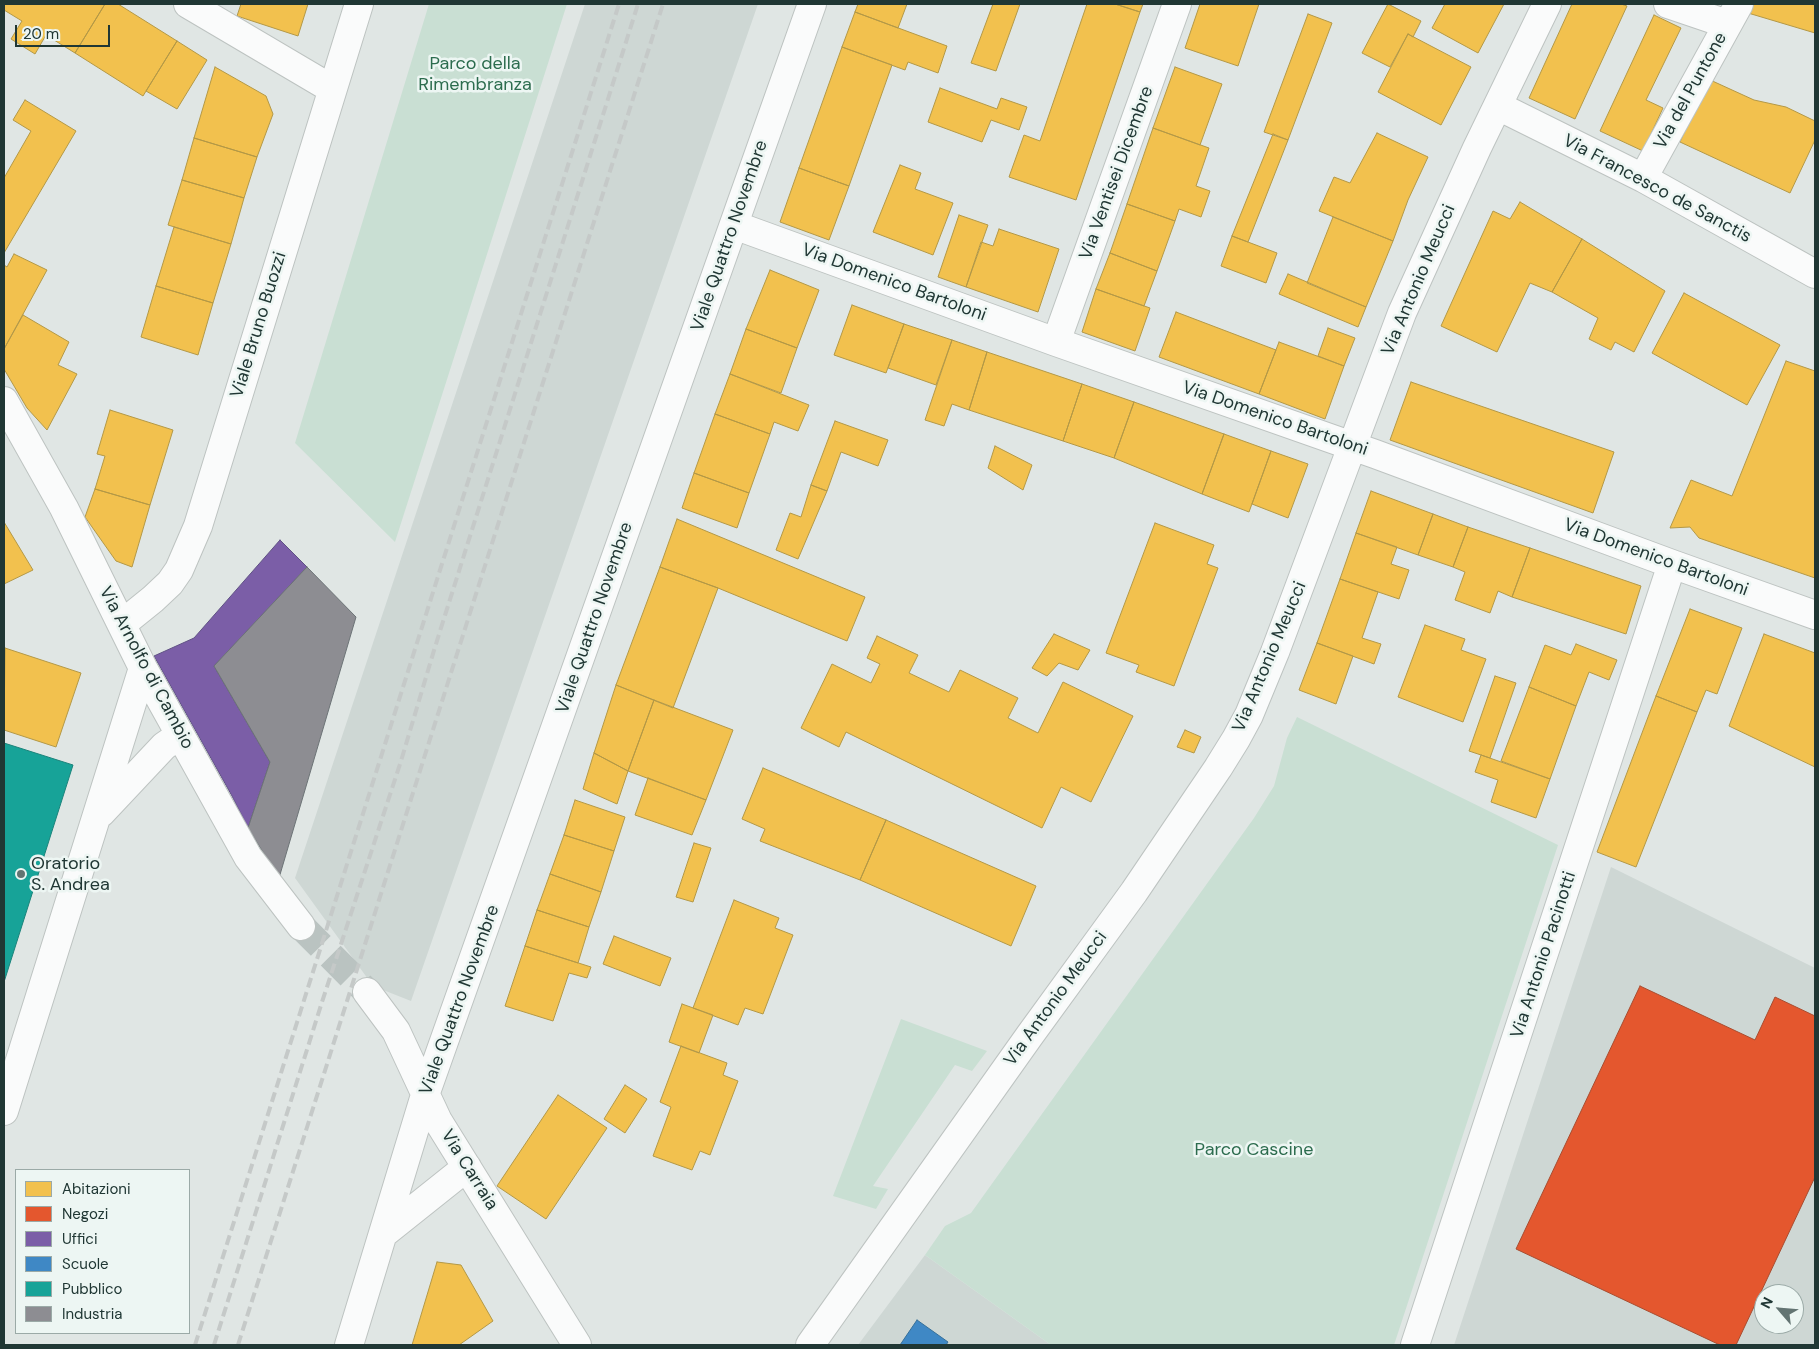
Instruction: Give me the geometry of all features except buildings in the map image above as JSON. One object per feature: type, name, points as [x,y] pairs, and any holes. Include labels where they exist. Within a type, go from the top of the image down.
[{"type":"street","points":[[188,4],[332,89]]},
{"type":"street","name":"Viale Bruno Buozzi","points":[[122,624],[153,600],[170,583],[198,526],[359,4]]},
{"type":"street","name":"Viale Quattro Novembre","points":[[349,1345],[425,1095],[812,4]]},
{"type":"street","name":"Via Ventisei Dicembre","points":[[1056,342],[1177,4]]},
{"type":"street","name":"Via Antonio Meucci","points":[[810,1345],[1024,1043],[1134,892],[1218,768],[1248,715],[1263,682],[1402,313],[1547,4]]},
{"type":"street","points":[[1668,4],[1733,14]]},
{"type":"street","name":"Via del Puntone","points":[[1643,178],[1733,14]]},
{"type":"street","name":"Via Francesco de Sanctis","points":[[1498,106],[1643,178],[1815,274]]},
{"type":"street","name":"Via Domenico Bartoloni","points":[[734,225],[1056,342],[1353,446],[1815,615]]},
{"type":"street","name":"Via Arnolfo di Cambio","points":[[4,401],[64,508],[143,668],[248,857],[301,926]]},
{"type":"street","name":"Via Antonio Pacinotti","points":[[1415,1345],[1672,564]]},
{"type":"street","points":[[4,1111],[143,668]]},
{"type":"street","points":[[97,818],[164,746],[180,735]]},
{"type":"street","name":"Via Carraia","points":[[367,992],[396,1031],[438,1121],[577,1345]]},
{"type":"street","points":[[384,1234],[467,1167]]},
{"type":"shaded area","points":[[585,4],[758,4],[411,1001],[373,986],[295,878]]},
{"type":"shaded area","points":[[1611,867],[1815,968],[1815,1345],[1454,1345]]},
{"type":"shaded area","points":[[925,1255],[1051,1345],[858,1345]]},
{"type":"green space","name":"Parco della Rimembranza","points":[[429,4],[567,4],[395,542],[295,443]]},
{"type":"green space","name":"Parco Cascine","points":[[1297,717],[1558,845],[1394,1345],[1051,1345],[925,1255],[945,1226],[971,1213],[1254,818],[1274,786],[1287,738]]},
{"type":"green space","points":[[901,1019],[987,1051],[972,1071],[955,1065],[873,1186],[888,1189],[876,1209],[833,1196]]},
{"type":"tunnel","points":[[301,926],[367,992]]},
{"type":"railway","points":[[195,1345],[619,4]]},
{"type":"railway","points":[[214,1345],[322,1002],[401,761],[435,647],[638,4]]},
{"type":"railway","points":[[238,1345],[663,4]]},
{"type":"place","name":"Oratorio S. Andrea","points":[[21,874]]}]
